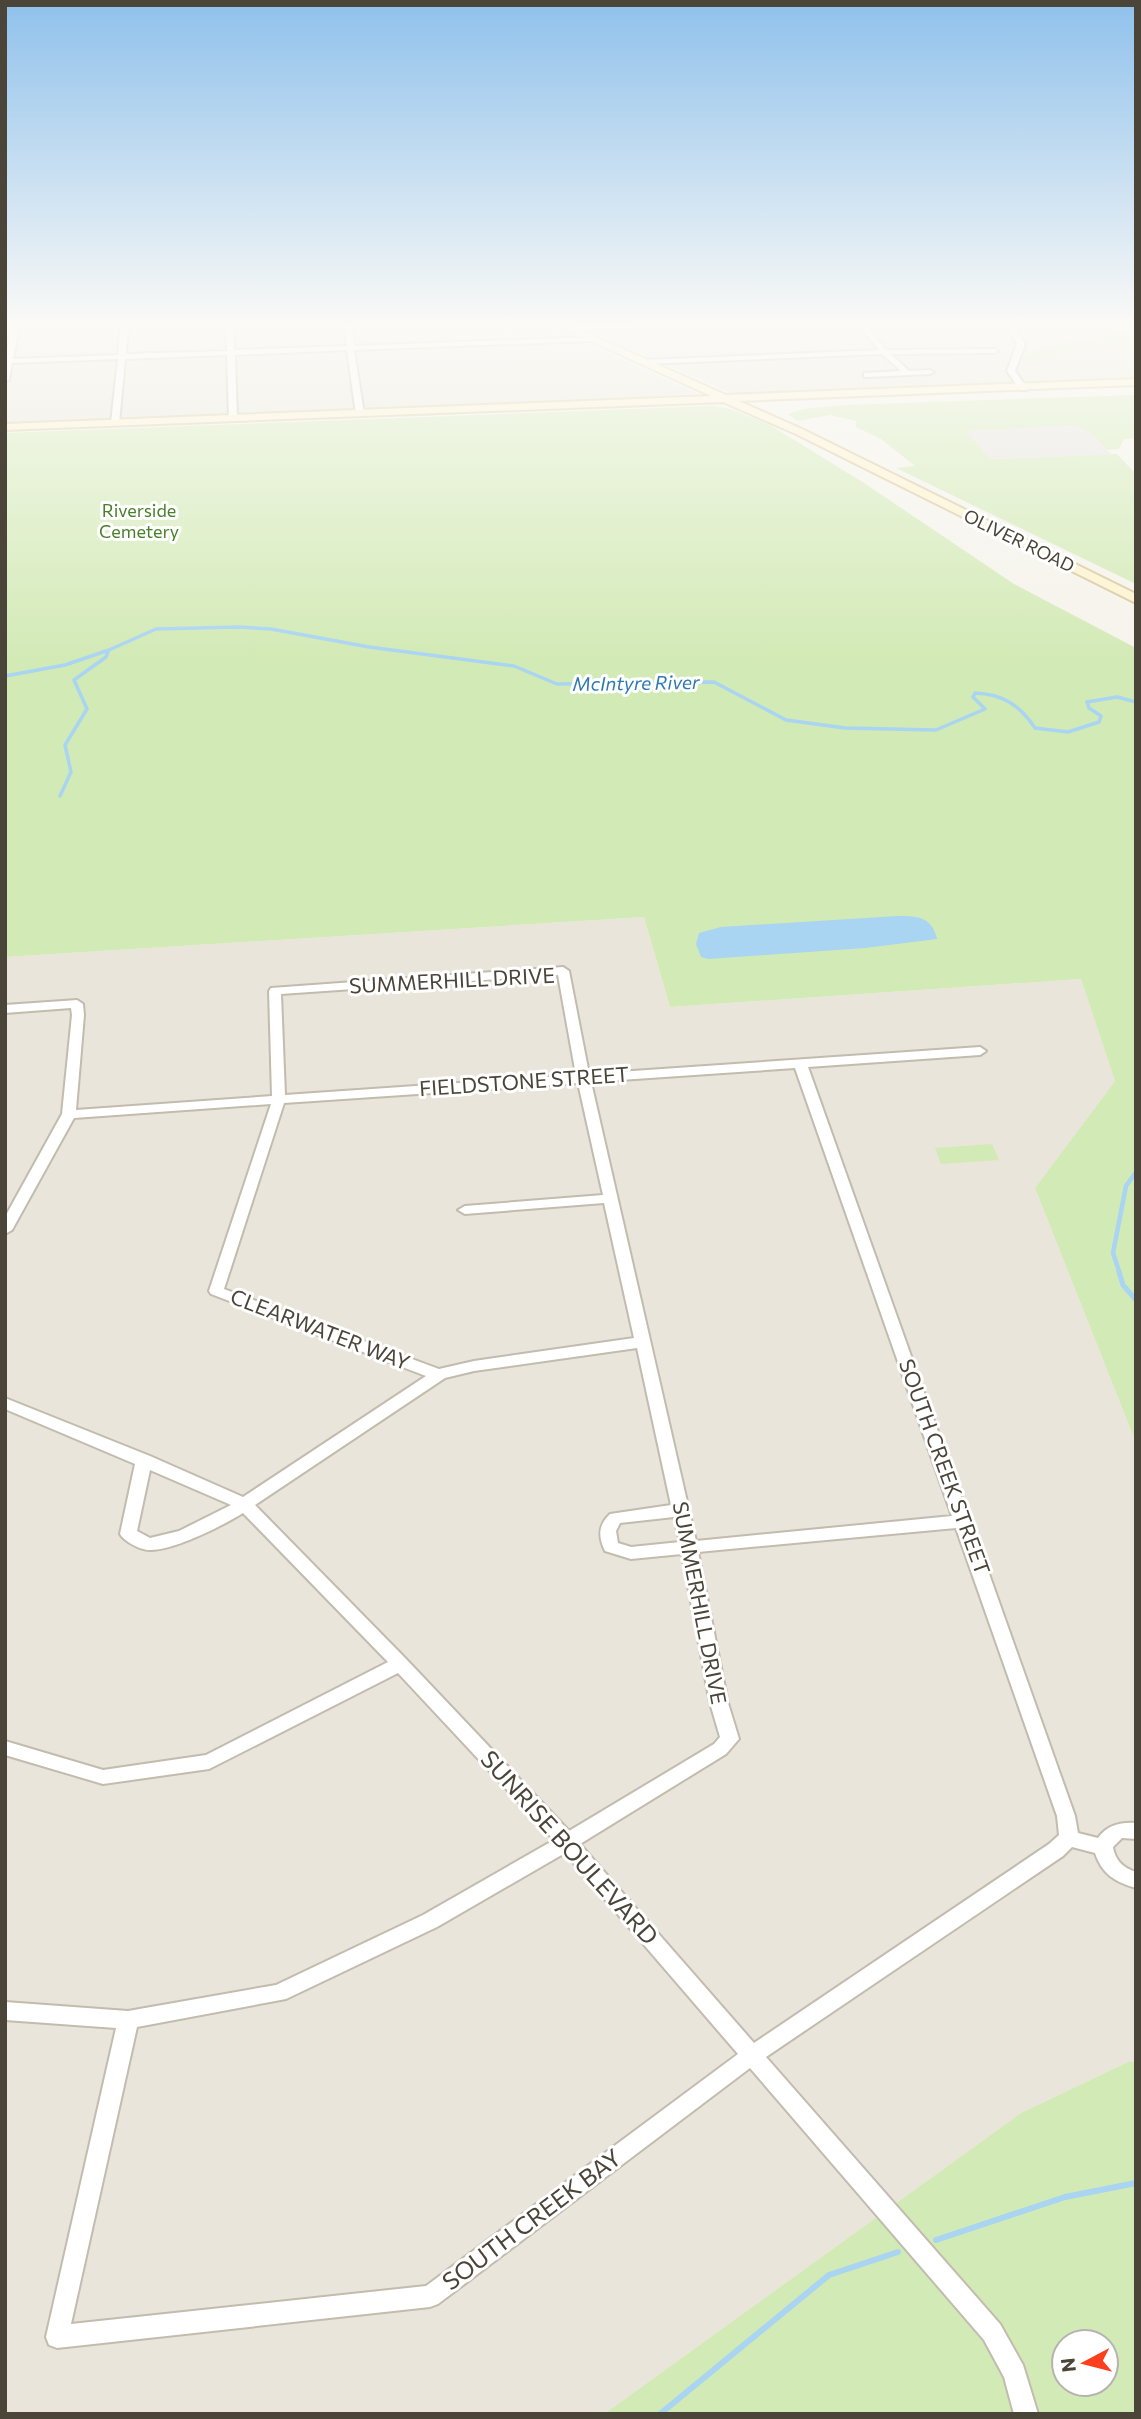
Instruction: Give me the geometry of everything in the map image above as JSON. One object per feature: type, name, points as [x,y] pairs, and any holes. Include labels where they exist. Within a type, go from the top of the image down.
[{"type":"main road","name":"OLIVER ROAD","points":[[810,437],[1136,599]]},
{"type":"street","name":"SUMMERHILL DRIVE","points":[[5,2011],[128,2020],[279,1993],[430,1921],[567,1842],[720,1749],[730,1739],[719,1703],[681,1510],[583,1077],[563,971],[275,991]]},
{"type":"street","name":"CLEARWATER WAY","points":[[275,991],[279,1099],[216,1291],[439,1375]]},
{"type":"street","points":[[5,1009],[77,1004],[78,1023],[69,1114],[6,1227]]},
{"type":"street","name":"FIELDSTONE STREET","points":[[69,1114],[980,1051]]},
{"type":"street","name":"SOUTH CREEK STREET","points":[[800,1063],[964,1521],[1066,1816],[1068,1838]]},
{"type":"street","points":[[465,1210],[611,1198]]},
{"type":"street","points":[[144,1460],[128,1534],[140,1545],[162,1544],[244,1504],[312,1463],[439,1375],[474,1366],[643,1342]]},
{"type":"street","name":"SUNRISE BOULEVARD","points":[[5,1403],[244,1504],[400,1664],[567,1842],[992,2332],[1015,2373],[1026,2414]]},
{"type":"street","points":[[681,1510],[616,1518],[610,1523],[608,1539],[611,1547],[621,1552],[689,1548],[964,1521]]},
{"type":"street","points":[[5,1748],[103,1777],[209,1762],[400,1664]]},
{"type":"street","points":[[1103,1847],[1112,1834],[1121,1830],[1136,1831]]},
{"type":"street","points":[[1068,1838],[1103,1847]]},
{"type":"street","name":"SOUTH CREEK BAY","points":[[128,2020],[57,2337],[430,2296],[751,2056],[1056,1850],[1068,1838]]},
{"type":"street","points":[[1103,1847],[1108,1864],[1114,1871],[1136,1880]]},
{"type":"shaded area","points":[[971,437],[1094,437],[1112,455],[990,459]]},
{"type":"shaded area","points":[[644,917],[670,1007],[1081,979],[1115,1081],[1035,1188],[1136,1443],[1136,2062],[1128,2062],[1021,2113],[604,2414],[5,2414],[5,957]]},
{"type":"green space","name":"Riverside Cemetery","points":[[5,437],[789,437],[864,483],[1014,584],[1136,648],[1136,1443],[1035,1188],[1115,1081],[1081,979],[670,1007],[644,917],[5,957]]},
{"type":"green space","points":[[877,437],[1075,437],[990,459],[1117,454],[1136,474],[1136,584],[896,468],[915,466]]},
{"type":"green space","points":[[1094,437],[1136,437],[1124,439],[1119,449],[1107,450]]},
{"type":"green space","points":[[992,1144],[999,1160],[941,1164],[935,1148]]},
{"type":"green space","points":[[1128,2062],[1136,2062],[1136,2414],[604,2414],[1021,2113]]},
{"type":"water","points":[[898,916],[923,919],[932,926],[937,939],[865,948],[708,959],[701,957],[696,944],[699,933],[721,927]]},
{"type":"waterway","name":"McIntyre River","points":[[5,676],[65,665],[109,650],[156,629],[239,627],[271,629],[369,647],[514,666],[557,684],[714,682],[786,720],[845,728],[936,730],[985,709],[973,697],[975,693],[1010,702],[1035,728],[1068,732],[1099,722],[1101,716],[1089,708],[1087,702],[1117,697],[1136,702]]},
{"type":"waterway","points":[[60,796],[71,772],[65,745],[87,709],[74,680],[106,657],[108,652]]},
{"type":"waterway","points":[[1120,1274],[1113,1253],[1126,1186],[1136,1172]]},
{"type":"waterway","points":[[1119,1272],[1123,1285],[1136,1300]]},
{"type":"waterway","points":[[936,2240],[1065,2197],[1136,2183]]},
{"type":"waterway","points":[[660,2414],[829,2275],[898,2252]]}]
